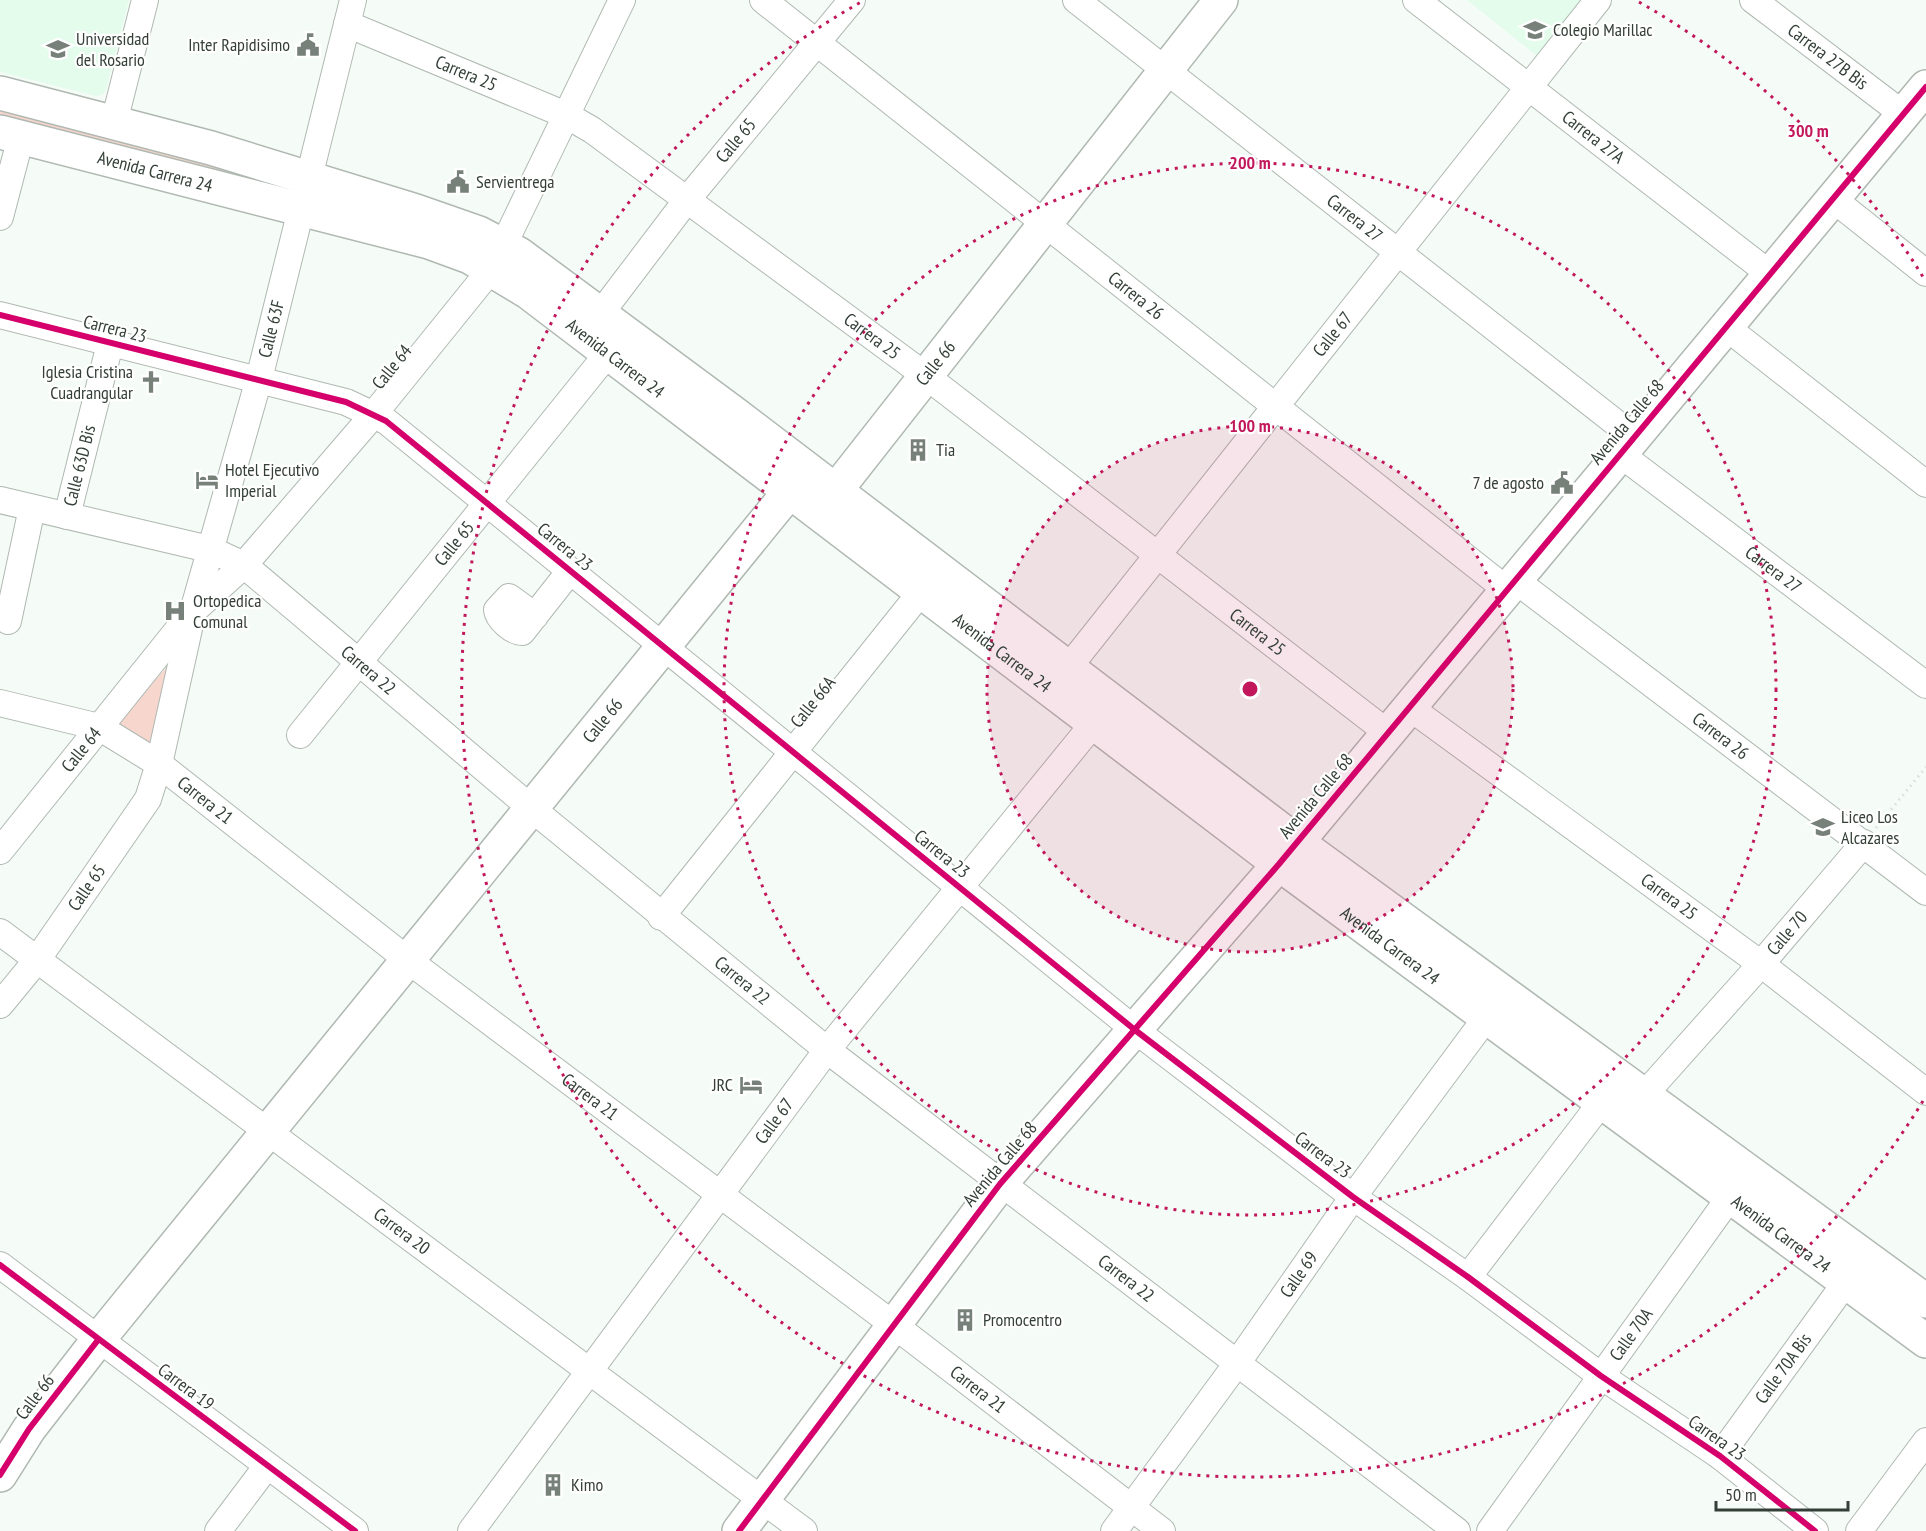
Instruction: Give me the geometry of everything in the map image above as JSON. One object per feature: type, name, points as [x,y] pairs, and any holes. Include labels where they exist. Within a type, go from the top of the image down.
[{"type":"main road","name":"Calle 66","points":[[827,502],[1221,0]]},
{"type":"main road","name":"Avenida Calle 68","points":[[740,1531],[1000,1184],[1288,853],[1926,87]]},
{"type":"main road","name":"Avenida Carrera 24","points":[[0,93],[211,148],[304,195],[470,257],[498,256],[601,313],[827,502],[921,592],[1094,723],[1644,1095],[1926,1301]]},
{"type":"main road","name":"Avenida Carrera 24","points":[[10,135],[304,195]]},
{"type":"main road","name":"Avenida Carrera 24","points":[[498,256],[609,352],[790,491]]},
{"type":"main road","name":"Calle 66","points":[[0,1475],[29,1429],[98,1340],[790,491]]},
{"type":"main road","points":[[790,491],[827,502]]},
{"type":"main road","name":"Avenida Carrera 24","points":[[827,502],[1068,668],[1486,1018],[1926,1341]]},
{"type":"street","points":[[114,122],[145,0]]},
{"type":"street","name":"Calle 64","points":[[0,851],[192,611],[244,565],[374,414],[498,256],[622,0]]},
{"type":"street","name":"Carrera 26","points":[[763,0],[1275,407],[1511,585],[1864,843],[1926,892]]},
{"type":"street","name":"Calle 65","points":[[601,313],[686,201],[818,44],[852,0]]},
{"type":"street","name":"Carrera 27","points":[[1076,0],[1397,253],[1627,446],[1926,686]]},
{"type":"street","name":"Carrera 27A","points":[[1416,0],[1770,274]]},
{"type":"street","name":"Calle 67","points":[[1068,668],[1598,0]]},
{"type":"street","name":"Carrera 27B Bis","points":[[1753,0],[1903,114]]},
{"type":"street","name":"Carrera 25","points":[[350,12],[566,115],[592,130],[926,376],[1388,733]]},
{"type":"street","name":"Calle 63F","points":[[159,764],[192,611],[259,379],[350,12]]},
{"type":"street","points":[[0,217],[10,135]]},
{"type":"street","points":[[1833,199],[1926,273]]},
{"type":"street","name":"Carrera 23","points":[[0,315],[346,402],[374,414],[1135,1030],[1353,1197],[1468,1277],[1601,1376],[1720,1456],[1815,1531]]},
{"type":"street","points":[[1726,327],[1926,484]]},
{"type":"street","name":"Calle 63D Bis","points":[[67,516],[110,344]]},
{"type":"street","name":"Calle 65","points":[[300,735],[609,352]]},
{"type":"street","name":"Carrera 22","points":[[0,500],[209,549],[244,565],[661,917],[827,1050],[1457,1531]]},
{"type":"street","points":[[8,621],[32,508]]},
{"type":"street","points":[[535,616],[570,571]]},
{"type":"street","name":"Calle 66A","points":[[661,917],[921,592]]},
{"type":"street","name":"Carrera 21","points":[[0,703],[99,727],[159,764],[408,959],[894,1325],[1162,1531]]},
{"type":"street","name":"Carrera 25","points":[[1409,707],[1761,964],[1926,1092]]},
{"type":"street","name":"Calle 67","points":[[471,1531],[827,1050],[1094,723]]},
{"type":"street","name":"Calle 65","points":[[0,1005],[37,960],[148,799],[159,764]]},
{"type":"street","name":"Calle 70","points":[[1644,1095],[1761,964],[1864,843]]},
{"type":"street","name":"Carrera 20","points":[[0,932],[804,1531]]},
{"type":"street","name":"Calle 69","points":[[1114,1531],[1238,1362],[1353,1197],[1486,1018]]},
{"type":"street","points":[[1468,1277],[1601,1103]]},
{"type":"street","name":"Calle 70A","points":[[1490,1531],[1730,1197]]},
{"type":"street","name":"Carrera 19","points":[[0,1265],[355,1531]]},
{"type":"street","name":"Calle 70A Bis","points":[[1720,1456],[1846,1282]]},
{"type":"street","points":[[1859,1531],[1926,1441]]},
{"type":"street","points":[[218,1531],[267,1466]]},
{"type":"path","points":[[1864,843],[1926,767]]},
{"type":"shaded area","name":"Universidad del Rosario","points":[[0,0],[129,0],[106,90],[102,95],[96,96],[0,72]]},
{"type":"shaded area","name":"Colegio Marillac","points":[[1467,0],[1588,0],[1542,60]]},
{"type":"shaded area","points":[[0,101],[288,181],[283,196],[0,123]]},
{"type":"shaded area","points":[[172,661],[154,752],[116,725]]},
{"type":"cycle path","points":[[739,1531],[1000,1184],[1279,864],[1926,87]]},
{"type":"cycle path","points":[[0,315],[346,402],[386,421],[1135,1030],[1353,1197],[1468,1277],[1601,1376],[1720,1456],[1815,1531]]},
{"type":"cycle path","points":[[0,1265],[355,1531]]},
{"type":"cycle path","points":[[0,1475],[29,1429],[98,1340]]},
{"type":"place","name":"Colegio Marillac","points":[[1535,30]]},
{"type":"place","name":"Inter Rapidisimo","points":[[308,45]]},
{"type":"place","name":"Universidad del Rosario","points":[[58,49]]},
{"type":"place","name":"Servientrega","points":[[458,182]]},
{"type":"place","name":"Iglesia Cristina Cuadrangular","points":[[151,382]]},
{"type":"place","name":"Tia","points":[[918,450]]},
{"type":"place","name":"Hotel Ejecutivo Imperial","points":[[207,480]]},
{"type":"place","name":"7 de agosto","points":[[1562,483]]},
{"type":"place","name":"Ortopedica Comunal","points":[[175,611]]},
{"type":"place","name":"Liceo Los Alcazares","points":[[1823,827]]},
{"type":"place","name":"JRC","points":[[751,1085]]},
{"type":"place","name":"Promocentro","points":[[965,1320]]},
{"type":"place","name":"Kimo","points":[[553,1485]]}]
